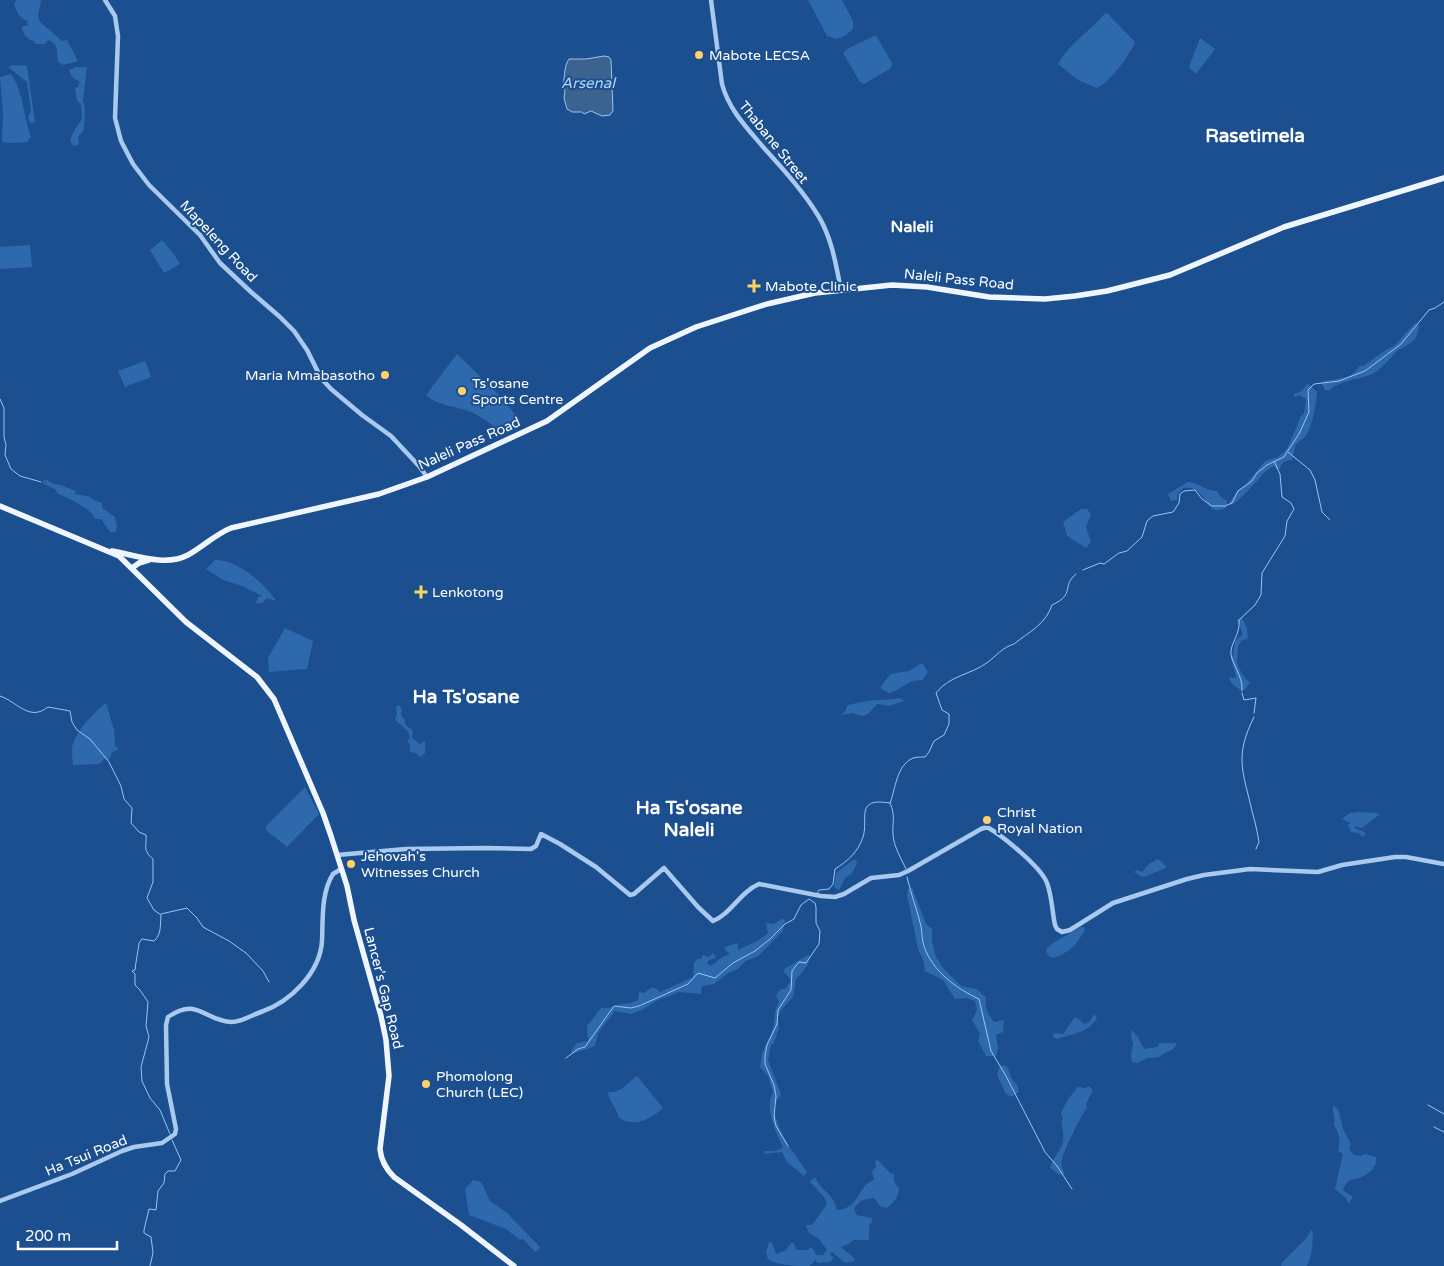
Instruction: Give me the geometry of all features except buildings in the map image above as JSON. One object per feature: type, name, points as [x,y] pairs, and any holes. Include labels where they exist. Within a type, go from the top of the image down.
[{"type":"main road","name":"Naleli Pass Road","points":[[151,559],[178,558],[188,555],[221,532],[230,528],[379,494],[427,477],[547,421],[650,348],[696,327],[767,304],[815,293],[892,285],[926,286],[989,297],[1045,299],[1127,287],[1170,275],[1261,236],[1302,221],[1444,178]]},
{"type":"main road","points":[[0,506],[112,552],[151,559]]},
{"type":"main road","name":"Lancer's Gap Road","points":[[112,552],[120,556],[186,622],[250,672],[268,690],[276,704],[320,805],[338,855],[386,1040],[389,1076],[380,1149],[382,1160],[387,1170],[394,1177],[514,1266]]},
{"type":"main road","points":[[130,566],[141,558]]},
{"type":"main road","points":[[130,566],[151,559]]},
{"type":"street","name":"Mapeleng Road","points":[[104,0],[115,16],[118,36],[115,118],[121,141],[133,164],[149,184],[200,235],[220,263],[294,332],[307,350],[321,378],[331,389],[391,436],[427,477]]},
{"type":"street","name":"Thabane Street","points":[[711,0],[722,84],[726,96],[739,120],[782,169],[818,216],[828,236],[841,290]]},
{"type":"street","points":[[338,855],[406,850],[531,849],[536,846],[541,834],[596,867],[630,895],[634,894],[662,869],[666,869],[698,907],[713,921],[758,884],[829,898],[838,896],[871,878],[899,875],[908,871],[987,827],[1029,860],[1044,876],[1048,886],[1055,925],[1059,932],[1070,930],[1113,903],[1204,875],[1250,869],[1318,872],[1342,864],[1395,857],[1406,857],[1444,864]]},
{"type":"street","name":"Ha Tsui Road","points":[[0,1201],[72,1174],[122,1151],[134,1147],[162,1143],[175,1134],[176,1129],[166,1075],[168,1051],[166,1025],[168,1017],[176,1012],[190,1008],[219,1019],[231,1022],[238,1021],[269,1010],[291,995],[312,970],[318,956],[322,942],[322,917],[328,885],[332,874],[341,866]]},
{"type":"shaded area","points":[[17,0],[43,0],[41,1],[38,16],[40,22],[62,41],[67,40],[78,61],[63,65],[58,62],[57,50],[52,42],[48,40],[45,44],[36,44],[26,36],[22,26],[28,26],[27,21],[17,12],[14,3]]},
{"type":"shaded area","points":[[808,0],[842,0],[853,21],[853,29],[837,39],[827,36]]},
{"type":"shaded area","points":[[1105,13],[1135,42],[1119,68],[1097,88],[1078,80],[1058,64],[1068,49]]},
{"type":"shaded area","points":[[874,36],[877,37],[892,63],[891,68],[864,84],[860,82],[843,53],[847,49]]},
{"type":"shaded area","points":[[1200,38],[1215,49],[1196,74],[1189,67]]},
{"type":"shaded area","points":[[13,65],[27,66],[35,122],[30,123],[28,117],[31,111],[27,82],[8,67]]},
{"type":"shaded area","points":[[76,67],[87,67],[83,100],[85,109],[84,130],[78,137],[79,144],[75,146],[72,145],[70,140],[82,119],[81,104],[77,101],[75,88],[78,87],[80,82],[72,77],[69,70]]},
{"type":"shaded area","points":[[11,74],[21,97],[31,137],[27,142],[2,142],[3,115],[0,77]]},
{"type":"shaded area","points":[[162,240],[180,264],[164,273],[150,250]]},
{"type":"shaded area","points":[[30,245],[32,267],[0,269],[0,247]]},
{"type":"shaded area","points":[[1415,323],[1419,326],[1415,339],[1397,351],[1379,370],[1333,387],[1329,391],[1325,390],[1322,384],[1324,381],[1344,378],[1353,374],[1359,366],[1365,365],[1394,346]]},
{"type":"shaded area","name":"Ts'osane Sports Centre","points":[[457,354],[499,395],[520,420],[502,431],[475,414],[437,402],[426,395]]},
{"type":"shaded area","points":[[145,361],[151,377],[125,387],[118,371]]},
{"type":"shaded area","points":[[1307,384],[1317,392],[1315,408],[1308,433],[1296,444],[1292,460],[1284,462],[1280,469],[1276,469],[1274,466],[1267,470],[1232,505],[1229,503],[1238,490],[1246,484],[1265,461],[1278,457],[1287,449],[1304,413],[1306,402],[1305,398],[1299,395],[1294,397],[1294,394],[1302,391]]},
{"type":"shaded area","points":[[45,479],[76,491],[75,494],[91,497],[102,503],[102,508],[115,517],[116,532],[110,532],[101,519],[95,519],[84,507],[42,483]]},
{"type":"shaded area","points":[[1188,482],[1217,491],[1227,501],[1226,508],[1213,509],[1198,491],[1192,488],[1183,488],[1178,494],[1177,500],[1171,501],[1168,494]]},
{"type":"shaded area","points":[[1081,509],[1087,509],[1091,514],[1086,527],[1091,542],[1086,548],[1067,536],[1063,522]]},
{"type":"shaded area","points":[[215,560],[233,564],[249,573],[276,600],[267,598],[262,603],[256,603],[258,597],[262,596],[242,586],[223,580],[206,569]]},
{"type":"shaded area","points":[[1242,618],[1247,628],[1248,638],[1241,641],[1238,646],[1237,663],[1242,674],[1250,683],[1244,690],[1235,686],[1230,679],[1230,677],[1236,677],[1231,658],[1235,641],[1242,635],[1237,619]]},
{"type":"shaded area","points":[[285,628],[313,641],[307,669],[269,672],[268,658]]},
{"type":"shaded area","points":[[922,663],[928,672],[922,680],[912,681],[889,693],[880,688],[890,674],[909,671]]},
{"type":"shaded area","points":[[900,698],[904,701],[889,706],[877,704],[868,714],[863,716],[852,713],[841,715],[847,706],[853,704]]},
{"type":"shaded area","points":[[106,703],[114,730],[115,746],[118,750],[112,752],[109,760],[104,759],[99,764],[73,765],[72,750],[76,736],[90,717]]},
{"type":"shaded area","points":[[399,705],[402,709],[401,715],[405,720],[405,724],[413,731],[412,738],[420,744],[425,741],[425,753],[420,757],[416,753],[410,752],[407,740],[410,739],[408,731],[395,720],[397,714],[396,706]]},
{"type":"shaded area","points":[[305,787],[319,814],[287,847],[266,830],[266,826]]},
{"type":"shaded area","points":[[1350,813],[1378,813],[1379,815],[1362,828],[1354,826],[1366,834],[1362,837],[1359,833],[1351,832],[1348,825],[1351,823],[1342,819]]},
{"type":"shaded area","points":[[1158,859],[1166,868],[1142,877],[1134,872],[1137,870],[1142,872],[1149,864]]},
{"type":"shaded area","points":[[853,860],[856,860],[857,864],[852,873],[845,878],[839,890],[834,887],[836,873]]},
{"type":"shaded area","points":[[912,887],[926,924],[932,929],[932,942],[936,957],[942,967],[961,986],[976,989],[986,997],[987,1011],[994,1022],[1004,1020],[1003,1032],[996,1035],[998,1048],[996,1056],[986,1056],[978,1041],[980,1034],[972,1020],[977,1010],[975,1001],[967,998],[955,999],[943,980],[925,971],[923,959],[918,949],[907,895],[908,889]]},
{"type":"shaded area","points":[[783,918],[785,921],[783,931],[758,956],[744,962],[738,969],[728,973],[714,984],[702,986],[701,994],[679,992],[631,1014],[615,1011],[598,1033],[595,1046],[572,1054],[571,1051],[577,1043],[588,1041],[587,1026],[601,1008],[634,1002],[638,1000],[639,992],[644,993],[651,988],[655,988],[660,992],[693,977],[694,963],[697,959],[701,959],[703,955],[709,957],[713,953],[716,958],[709,960],[707,963],[711,966],[722,957],[730,954],[725,950],[725,947],[738,943],[738,950],[759,940],[768,933],[766,923],[774,924]]},
{"type":"shaded area","points":[[1084,927],[1085,930],[1072,947],[1059,956],[1053,958],[1049,956],[1046,951],[1047,948]]},
{"type":"shaded area","points":[[808,955],[810,956],[807,966],[796,979],[793,997],[781,1010],[778,1017],[779,1028],[774,1043],[771,1045],[768,1060],[781,1094],[774,1105],[775,1115],[786,1141],[807,1172],[804,1176],[787,1162],[782,1152],[765,1154],[764,1151],[774,1151],[783,1148],[770,1113],[773,1092],[768,1076],[760,1067],[762,1053],[773,1029],[776,1008],[779,1002],[776,995],[781,989],[785,989],[791,981],[783,971]]},
{"type":"shaded area","points":[[1094,1014],[1097,1018],[1085,1030],[1057,1039],[1052,1036],[1055,1033],[1063,1034],[1075,1017],[1085,1024],[1090,1021]]},
{"type":"shaded area","points":[[1132,1030],[1144,1049],[1157,1047],[1160,1043],[1177,1043],[1173,1049],[1159,1057],[1148,1058],[1137,1063],[1132,1062]]},
{"type":"shaded area","points":[[1004,1065],[1018,1087],[1018,1093],[1011,1097],[1005,1093],[997,1074],[1000,1066]]},
{"type":"shaded area","points":[[637,1076],[663,1108],[643,1121],[626,1121],[619,1118],[608,1092],[620,1090]]},
{"type":"shaded area","points":[[1089,1086],[1093,1090],[1086,1104],[1087,1108],[1063,1155],[1062,1168],[1065,1174],[1060,1175],[1050,1168],[1063,1143],[1061,1122],[1063,1118],[1061,1113],[1068,1099],[1078,1087],[1085,1088]]},
{"type":"shaded area","points":[[1333,1106],[1338,1109],[1343,1129],[1351,1144],[1349,1149],[1354,1155],[1361,1156],[1365,1154],[1376,1157],[1376,1164],[1370,1172],[1351,1180],[1345,1185],[1343,1190],[1353,1197],[1348,1204],[1346,1198],[1335,1189],[1343,1154],[1338,1151],[1339,1137],[1334,1125]]},
{"type":"shaded area","points":[[875,1160],[879,1161],[890,1173],[894,1174],[894,1182],[899,1188],[898,1194],[887,1208],[881,1207],[874,1198],[862,1200],[854,1209],[857,1215],[872,1218],[872,1222],[869,1226],[869,1240],[853,1240],[841,1247],[855,1259],[854,1261],[845,1263],[832,1252],[830,1254],[834,1258],[830,1262],[817,1263],[816,1259],[812,1264],[809,1264],[811,1266],[793,1266],[766,1258],[768,1258],[766,1253],[769,1242],[772,1243],[776,1254],[785,1251],[791,1243],[794,1243],[796,1250],[807,1250],[812,1247],[816,1255],[823,1255],[827,1250],[819,1239],[809,1233],[806,1225],[812,1225],[827,1204],[824,1197],[810,1182],[815,1177],[820,1186],[833,1200],[837,1210],[845,1208],[855,1201],[868,1183],[874,1180],[872,1171],[876,1167]]},
{"type":"shaded area","points":[[473,1180],[481,1182],[490,1201],[506,1212],[540,1247],[537,1251],[535,1252],[523,1239],[520,1240],[506,1229],[469,1215],[465,1189]]},
{"type":"shaded area","points":[[1312,1229],[1312,1248],[1307,1266],[1281,1266],[1282,1262],[1305,1240]]},
{"type":"water","name":"Arsenal","points":[[609,57],[611,60],[613,111],[610,115],[602,116],[591,111],[584,114],[567,109],[564,98],[565,91],[562,85],[569,59]]},
{"type":"waterway","points":[[1083,570],[1100,563],[1104,564],[1119,553],[1127,551],[1142,537],[1147,521],[1153,516],[1173,512],[1179,503],[1180,494],[1184,491],[1195,490],[1202,499],[1212,506],[1225,506],[1232,503],[1238,491],[1252,481],[1257,473],[1267,465],[1284,457],[1299,434],[1309,412],[1308,390],[1314,384],[1339,381],[1365,371],[1401,344],[1429,310],[1444,302]]},
{"type":"waterway","points":[[0,399],[4,408],[5,455],[11,469],[20,476],[41,482]]},
{"type":"waterway","points":[[1288,452],[1310,470],[1315,480],[1322,512],[1330,520]]},
{"type":"waterway","points":[[1242,691],[1241,680],[1231,654],[1239,628],[1239,620],[1255,605],[1261,595],[1262,573],[1285,536],[1287,521],[1294,509],[1291,503],[1282,497],[1280,474],[1274,461]]},
{"type":"waterway","points":[[817,893],[819,890],[829,889],[833,884],[835,869],[848,859],[858,847],[863,837],[867,806],[871,803],[890,803],[897,778],[903,766],[913,758],[925,757],[934,741],[944,735],[949,724],[949,714],[942,710],[936,693],[948,682],[988,662],[1003,649],[1014,644],[1041,623],[1052,605],[1064,597],[1069,582],[1076,574]]},
{"type":"waterway","points":[[1242,693],[1244,700],[1256,698],[1254,713]]},
{"type":"waterway","points":[[0,696],[29,712],[41,711],[48,707],[70,711],[72,722],[77,730],[90,739],[109,762],[121,786],[124,799],[132,808],[131,823],[139,832],[146,835],[146,850],[153,859],[153,882],[147,898],[154,910],[161,915],[160,929],[154,941],[142,939],[139,943],[135,970],[132,971],[135,974],[135,985],[148,1002],[146,1026],[149,1037],[141,1067],[142,1081],[150,1098],[160,1110],[170,1134]]},
{"type":"waterway","points":[[1254,717],[1244,743],[1242,764],[1259,842],[1256,849]]},
{"type":"waterway","points":[[890,803],[893,815],[894,839],[906,869]]},
{"type":"waterway","points":[[907,877],[921,926],[923,944],[928,955],[946,978],[962,990],[979,999],[991,1051],[1045,1152],[1072,1189]]},
{"type":"waterway","points":[[566,1058],[578,1049],[585,1047],[614,1006],[631,1008],[639,1006],[688,984],[698,973],[715,978],[733,963],[755,951],[785,924],[794,919],[801,905],[809,899],[815,903],[816,907],[816,923],[820,931],[819,944],[806,963],[799,962],[792,971],[791,990],[778,1010],[777,1024],[767,1045],[765,1056],[765,1064],[774,1085],[776,1096],[774,1117],[776,1126],[788,1146]]},
{"type":"waterway","points":[[161,914],[187,908],[203,927],[246,953],[263,971],[269,982]]},
{"type":"waterway","points":[[1428,1105],[1444,1114]]},
{"type":"waterway","points":[[1434,1127],[1444,1132]]},
{"type":"waterway","points":[[150,1266],[153,1253],[151,1237],[144,1233],[149,1209],[156,1210],[158,1191],[164,1183],[165,1174],[168,1171],[175,1171],[181,1160],[172,1140]]},
{"type":"place","name":"Mabote LECSA","points":[[699,55]]},
{"type":"place","name":"Mabote Clinic","points":[[754,286]]},
{"type":"place","name":"Maria Mmabasotho","points":[[385,375]]},
{"type":"place","name":"Ts'osane Sports Centre","points":[[462,391]]},
{"type":"place","name":"Lenkotong","points":[[421,592]]},
{"type":"place","name":"Christ Royal Nation","points":[[987,820]]},
{"type":"place","name":"Jehovah's Witnesses Church","points":[[351,864]]},
{"type":"place","name":"Phomolong Church (LEC)","points":[[426,1084]]},
{"type":"district","name":"Rasetimela","points":[[1255,135]]},
{"type":"district","name":"Naleli","points":[[912,226]]},
{"type":"district","name":"Ha Ts'osane","points":[[466,696]]},
{"type":"district","name":"Ha Ts'osane Naleli","points":[[689,818]]}]
